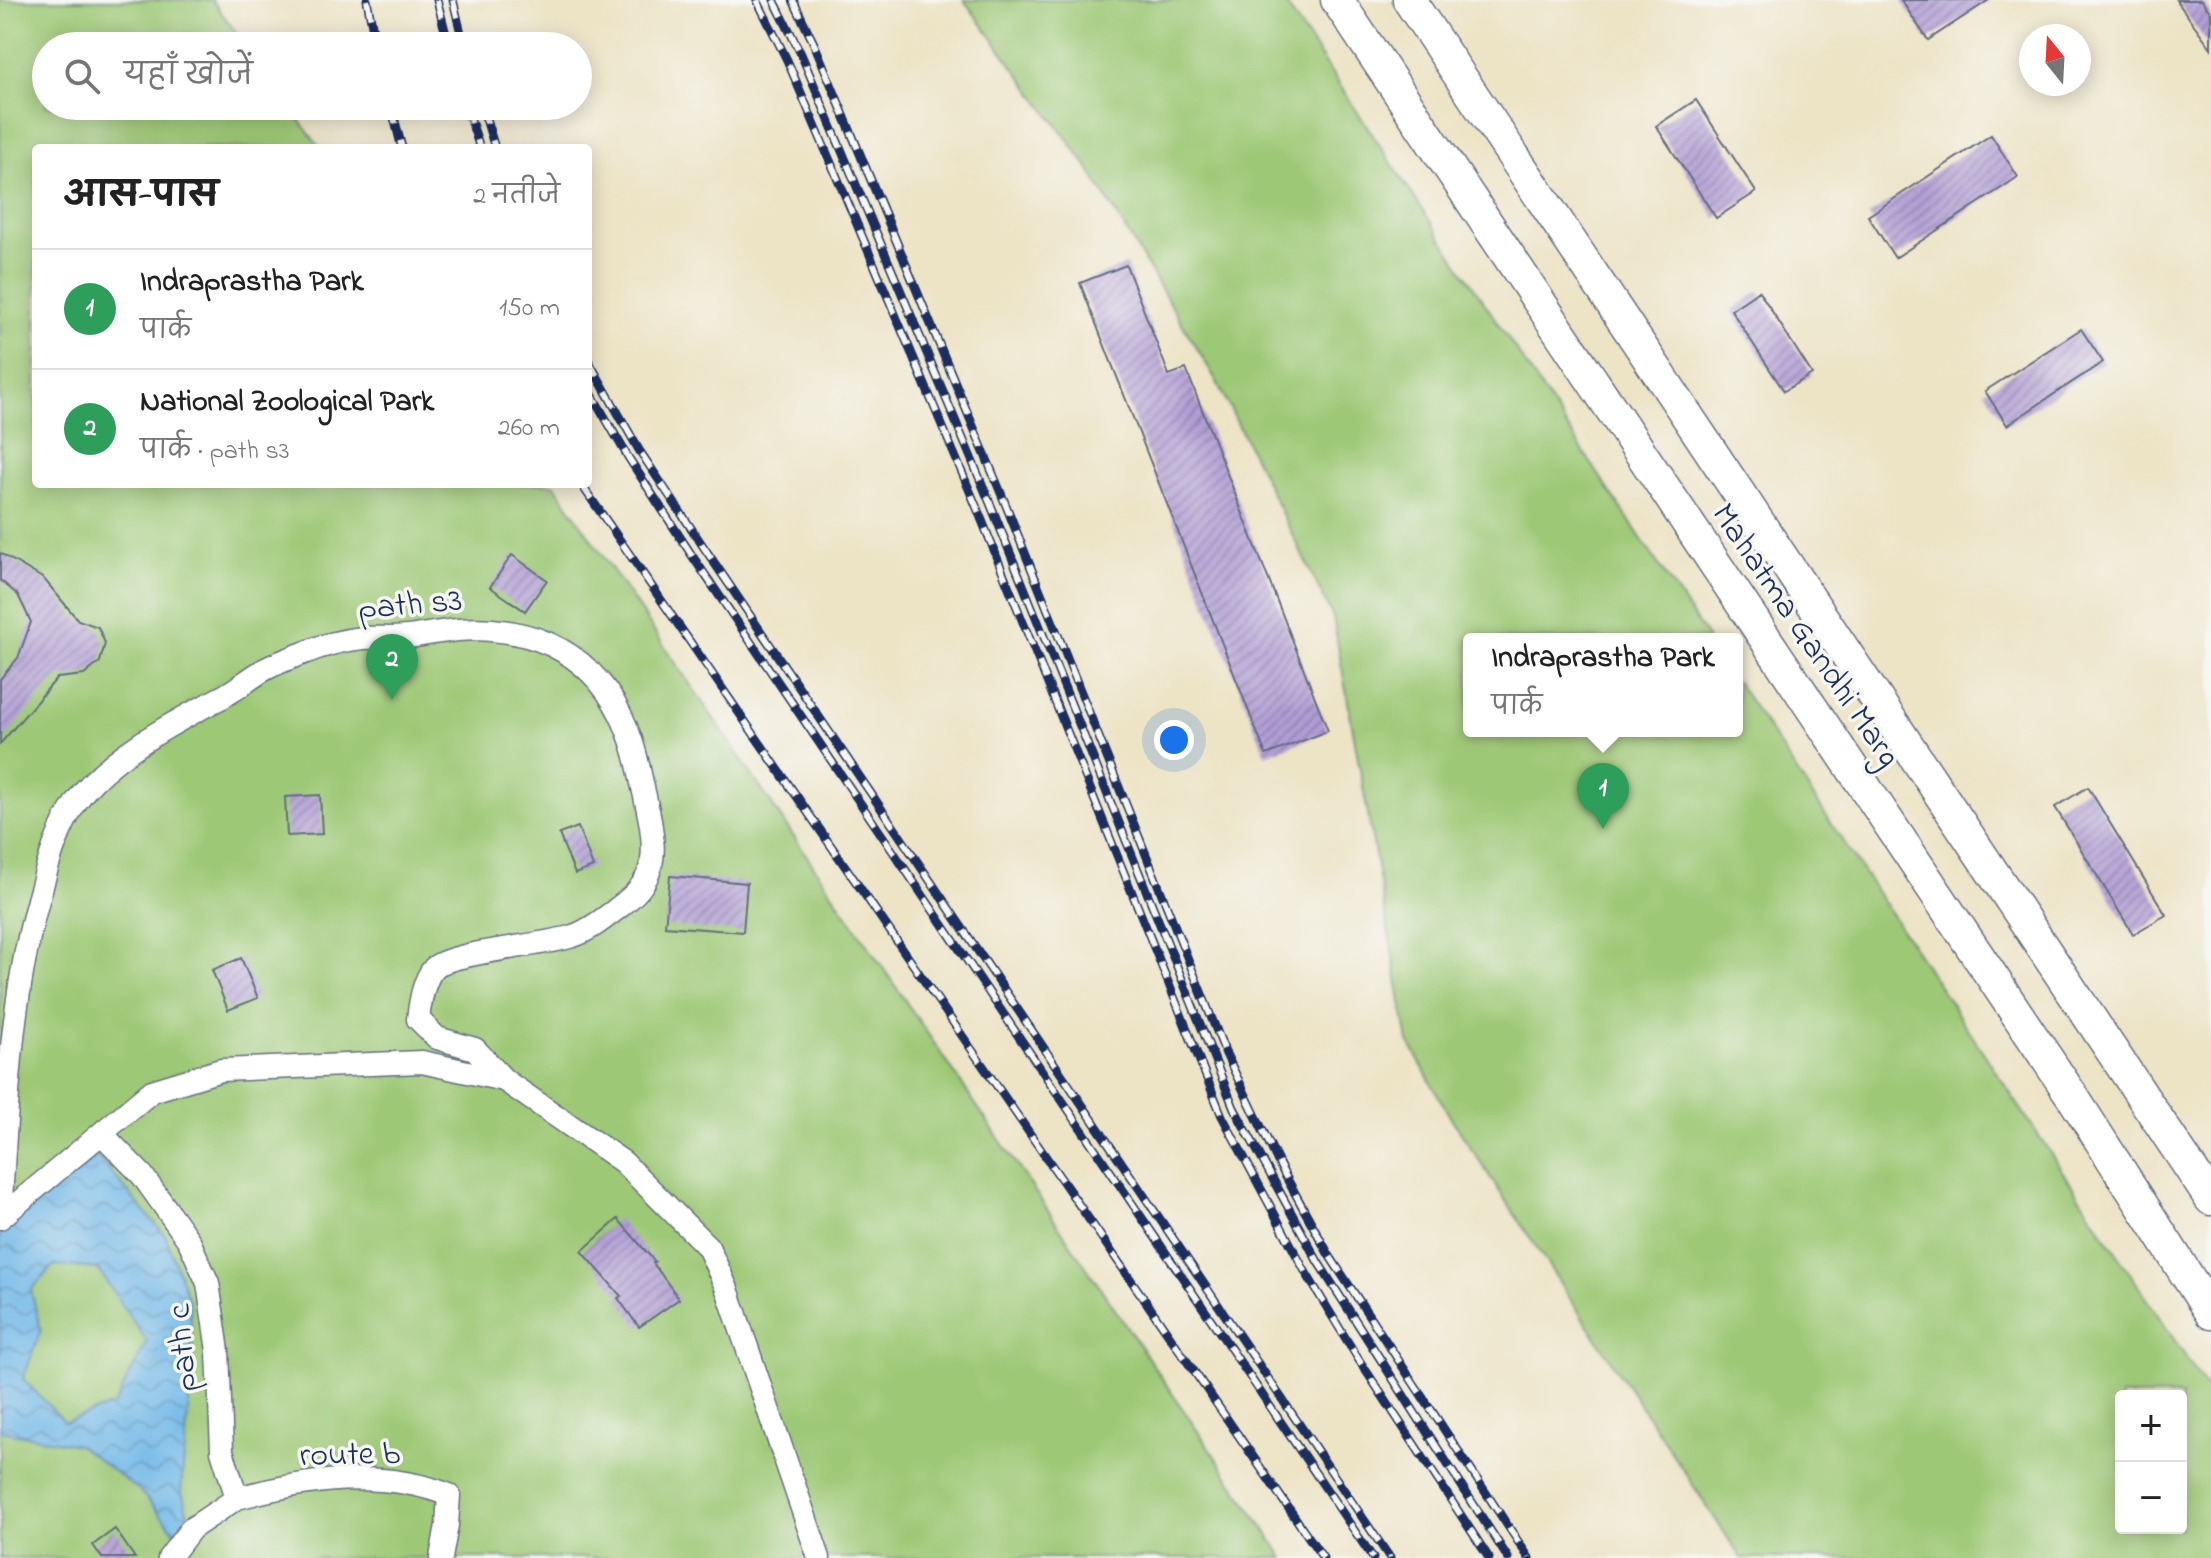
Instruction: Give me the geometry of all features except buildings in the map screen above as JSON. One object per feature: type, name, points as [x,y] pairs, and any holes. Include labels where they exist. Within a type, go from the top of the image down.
[{"type":"highway","name":"Mahatma Gandhi Marg","points":[[1337,0],[2065,1086],[2211,1313]]},
{"type":"highway","name":"Mahatma Gandhi Marg","points":[[1409,0],[2211,1199]]},
{"type":"street","name":"path s3","points":[[0,1218],[8,1071],[21,977],[35,908],[54,842],[77,800],[125,755],[265,669],[308,651],[360,638],[403,637],[452,630],[493,630],[547,642],[596,675],[612,696],[632,739],[649,821],[652,860],[640,890],[577,935],[540,944],[455,956],[433,969],[422,995],[418,1019],[437,1038],[475,1049],[504,1080]]},
{"type":"street","points":[[0,1218],[152,1091],[221,1070],[422,1062],[504,1080],[623,1162],[708,1247],[727,1289],[819,1558]]},
{"type":"street","name":"path c","points":[[102,1134],[142,1175],[189,1241],[208,1283],[215,1321],[222,1451],[237,1498]]},
{"type":"street","name":"route b","points":[[237,1498],[308,1483],[347,1480],[386,1480],[436,1490],[449,1495],[441,1558]]},
{"type":"street","points":[[169,1558],[191,1529],[237,1498]]},
{"type":"green space","points":[[0,0],[212,0],[236,32],[32,32],[32,120],[299,120],[317,144],[32,144],[32,488],[557,488],[1284,1558],[0,1558]]},
{"type":"green space","points":[[964,0],[1283,0],[1704,633],[1463,633],[1463,737],[1743,737],[1743,691],[2211,1395],[2211,1558],[1741,1558],[1448,1113],[1408,1041],[1333,617],[1216,380],[1088,167]]},
{"type":"water","points":[[97,1156],[165,1235],[190,1303],[193,1362],[181,1489],[190,1522],[177,1534],[139,1490],[78,1445],[0,1431],[0,1231]],"holes":[[[54,1265],[98,1269],[147,1342],[114,1405],[65,1422],[23,1379],[41,1330],[31,1290]]]},
{"type":"railway","points":[[367,0],[373,32]]},
{"type":"railway","points":[[437,0],[445,32]]},
{"type":"railway","points":[[453,0],[461,32]]},
{"type":"railway","points":[[757,0],[787,60],[977,508],[1222,1116],[1306,1273],[1357,1357],[1489,1558]]},
{"type":"railway","points":[[774,0],[801,54],[990,503],[1234,1108],[1318,1262],[1508,1558]]},
{"type":"railway","points":[[793,0],[816,48],[1003,498],[1226,1054],[1280,1166],[1329,1255],[1529,1558]]},
{"type":"railway","points":[[395,120],[401,144]]},
{"type":"railway","points":[[471,120],[479,144]]},
{"type":"railway","points":[[486,120],[494,144]]},
{"type":"railway","points":[[592,367],[639,450],[705,549],[1390,1558]]},
{"type":"railway","points":[[592,395],[693,557],[1373,1558]]},
{"type":"railway","points":[[584,488],[1323,1558]]},
{"type":"place","name":"National Zoological Park","points":[[392,700]]},
{"type":"place","name":"Indraprastha Park","points":[[1603,829]]}]
